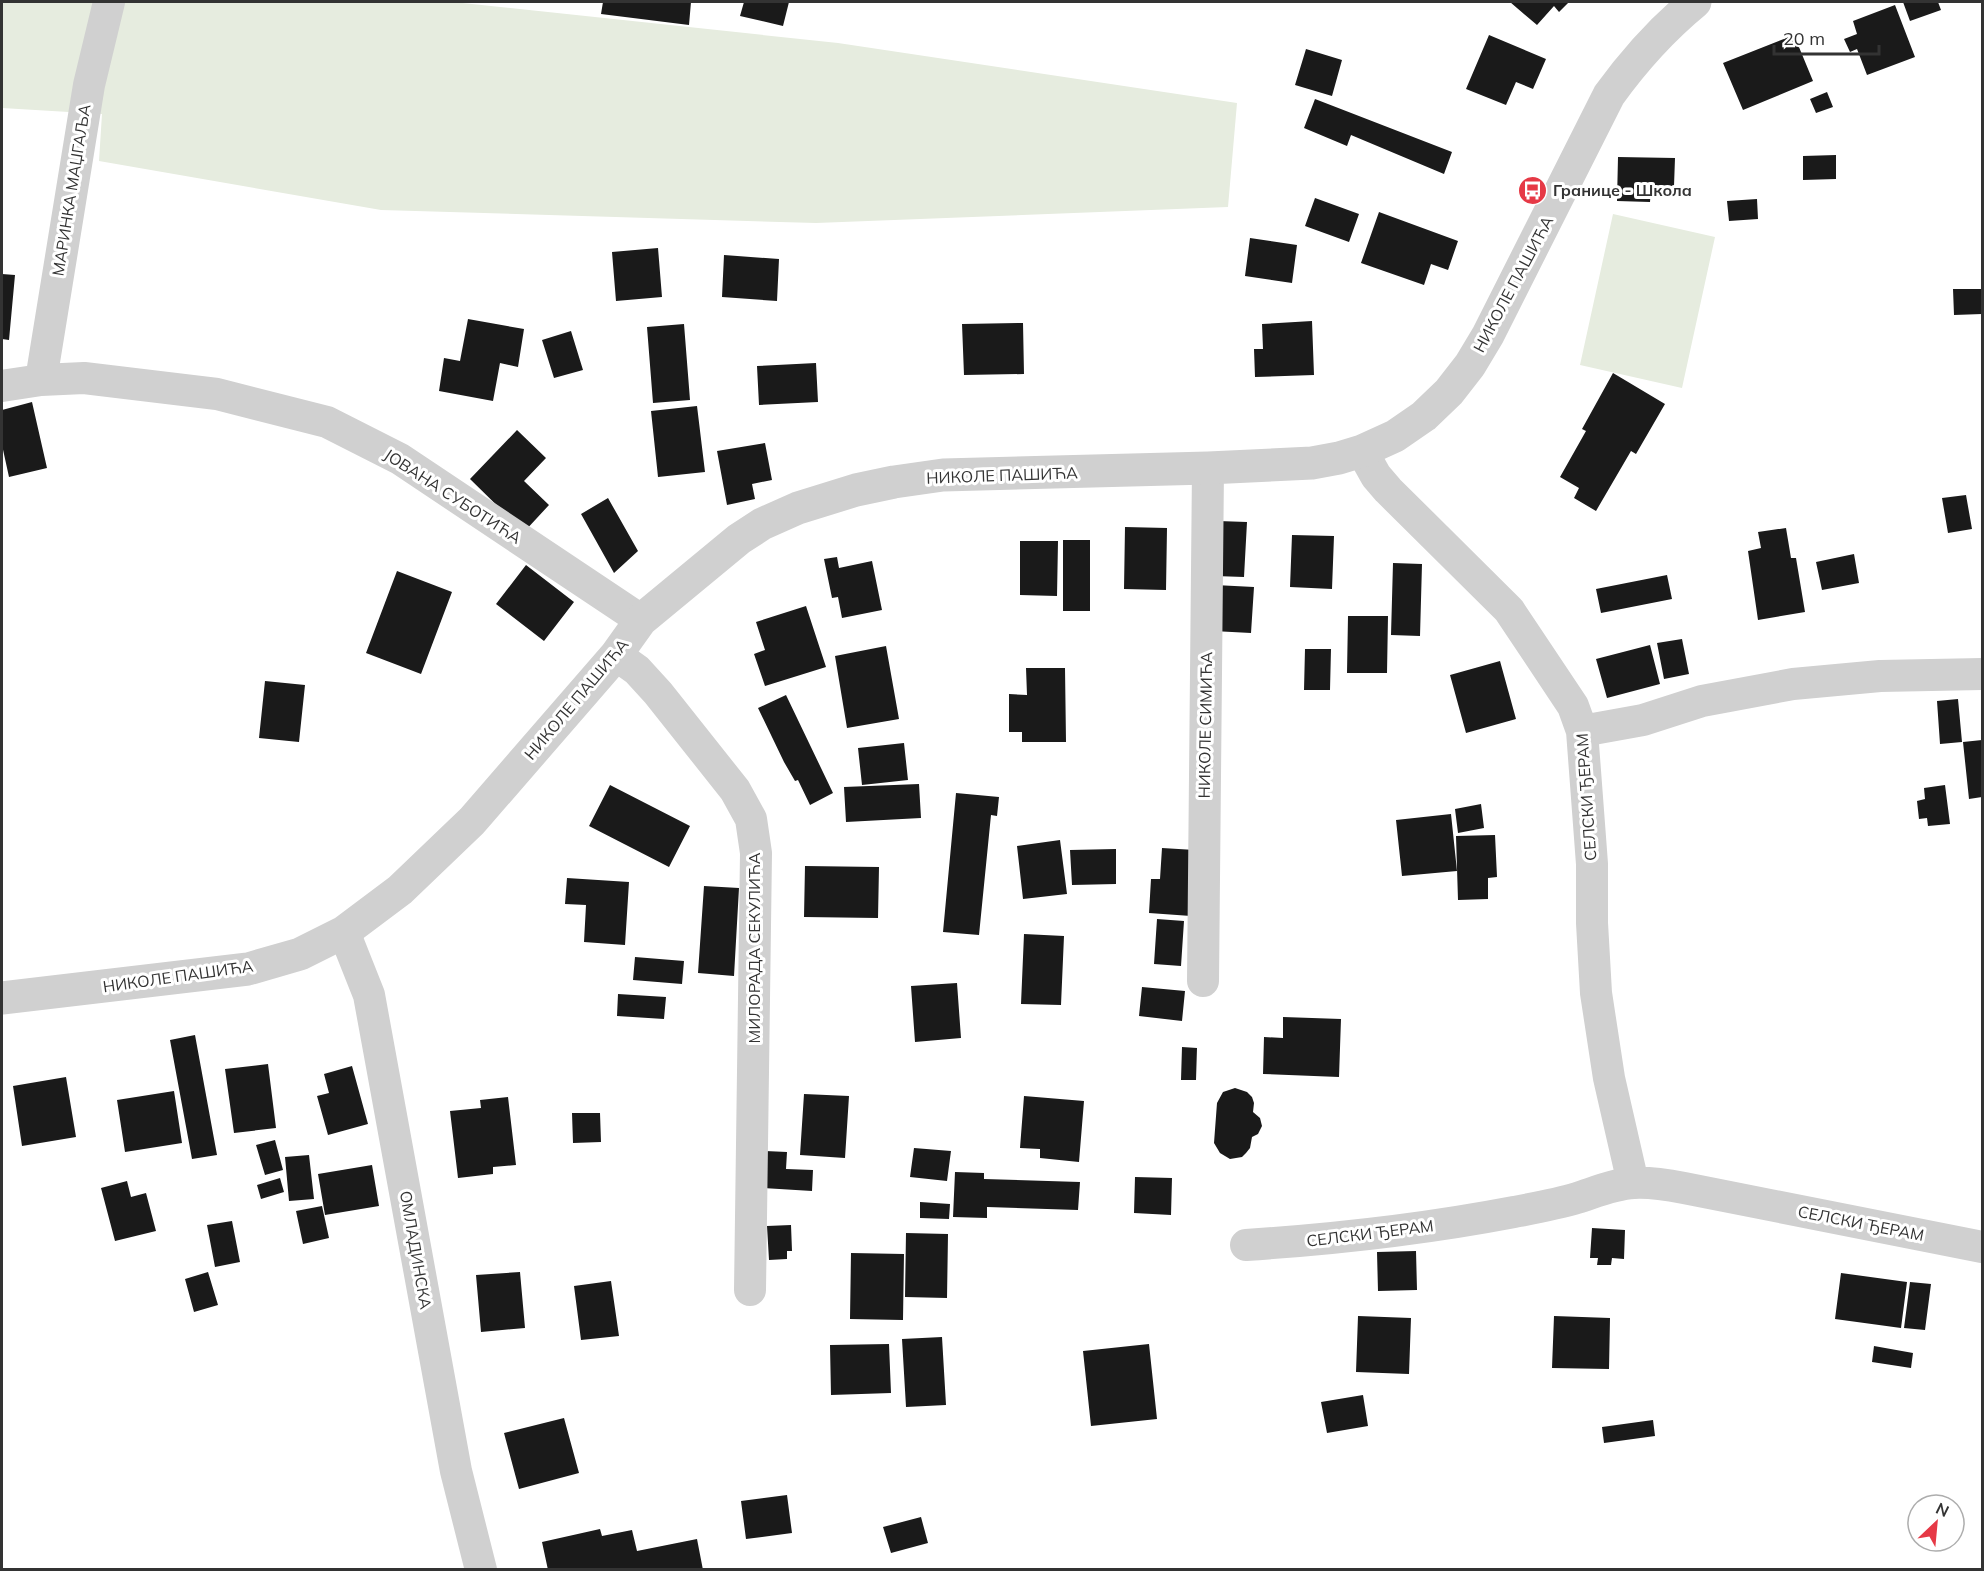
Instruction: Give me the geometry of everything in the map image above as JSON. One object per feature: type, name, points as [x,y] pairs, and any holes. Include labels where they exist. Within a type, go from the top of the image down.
[{"type":"street","name":"МАРИНКА МАЏГАЉА","points":[[40,380],[88,85],[109,2]]},
{"type":"street","name":"НИКОЛЕ ПАШИЋА","points":[[2,998],[248,969],[300,954],[344,932],[400,891],[456,837],[616,655],[640,620],[739,538],[762,524],[823,499],[894,482],[943,475],[1312,463],[1362,451],[1395,436],[1424,416],[1449,392],[1470,365],[1488,335],[1609,95],[1658,33],[1695,2]]},
{"type":"street","name":"ЈОВАНА СУБОТИЋА","points":[[2,386],[40,380],[84,378],[217,394],[327,422],[400,459],[640,620]]},
{"type":"street","name":"СЕЛСКИ ЂЕРАМ","points":[[1362,451],[1376,476],[1388,490],[1509,610],[1573,706],[1582,731],[1592,864],[1592,923],[1596,993],[1609,1078],[1633,1183]]},
{"type":"street","name":"НИКОЛЕ СИМИЋА","points":[[1203,981],[1208,468]]},
{"type":"street","name":"МИЛОРАДА СЕКУЛИЋА","points":[[616,655],[637,670],[665,701],[735,790],[751,819],[756,853],[750,1290]]},
{"type":"street","points":[[1582,731],[1643,720],[1701,701],[1793,684],[1880,676],[1983,674]]},
{"type":"street","name":"ОМЛАДИНСКА","points":[[344,932],[369,995],[456,1471],[481,1569]]},
{"type":"street","name":"СЕЛСКИ ЂЕРАМ","points":[[1246,1245],[1337,1239],[1427,1227],[1517,1211],[1575,1198],[1603,1188],[1633,1183],[1659,1183],[1983,1247]]},
{"type":"shaded area","points":[[2,2],[453,2],[838,43],[1237,103],[1228,207],[816,223],[381,210],[99,161],[102,114],[2,108]]},
{"type":"shaded area","points":[[1613,214],[1715,237],[1682,388],[1580,365]]},
{"type":"building","points":[[603,2],[691,2],[689,25],[601,14]]},
{"type":"building","points":[[744,2],[789,2],[783,26],[740,16]]},
{"type":"building","points":[[1510,2],[1569,2],[1559,12],[1554,6],[1537,25]]},
{"type":"building","points":[[1903,2],[1938,2],[1941,10],[1910,21]]},
{"type":"building","points":[[1895,5],[1915,57],[1867,75],[1857,49],[1850,52],[1844,39],[1857,34],[1853,21]]},
{"type":"building","points":[[1489,35],[1546,59],[1533,89],[1516,82],[1506,105],[1466,89]]},
{"type":"building","points":[[1794,35],[1813,81],[1743,110],[1723,63]]},
{"type":"building","points":[[1306,49],[1342,60],[1332,96],[1295,85]]},
{"type":"building","points":[[1827,92],[1833,107],[1816,113],[1810,99]]},
{"type":"building","points":[[1315,99],[1452,152],[1444,174],[1351,135],[1347,146],[1304,128]]},
{"type":"building","points":[[1836,155],[1836,179],[1803,180],[1803,156]]},
{"type":"building","points":[[1618,157],[1675,158],[1674,186],[1651,186],[1650,202],[1617,201]]},
{"type":"building","points":[[1315,198],[1359,214],[1349,242],[1305,226]]},
{"type":"building","points":[[1757,199],[1758,219],[1729,221],[1727,201]]},
{"type":"building","points":[[1379,212],[1458,241],[1448,270],[1431,264],[1424,285],[1361,263]]},
{"type":"building","points":[[1250,238],[1297,245],[1292,283],[1245,276]]},
{"type":"building","points":[[658,248],[662,297],[616,301],[612,252]]},
{"type":"building","points":[[724,255],[779,259],[777,301],[722,297]]},
{"type":"building","points":[[2,274],[15,275],[9,340],[2,339]]},
{"type":"building","points":[[1953,289],[1982,289],[1982,314],[1954,315]]},
{"type":"building","points":[[468,319],[524,329],[518,367],[500,363],[493,401],[439,391],[444,358],[460,361]]},
{"type":"building","points":[[1312,321],[1314,375],[1255,377],[1254,349],[1263,349],[1262,324]]},
{"type":"building","points":[[1023,323],[1024,374],[964,375],[962,324]]},
{"type":"building","points":[[684,324],[690,400],[653,403],[647,327]]},
{"type":"building","points":[[571,331],[583,370],[554,378],[542,340]]},
{"type":"building","points":[[816,363],[818,402],[759,405],[757,366]]},
{"type":"building","points":[[1613,373],[1665,404],[1636,454],[1631,451],[1596,511],[1574,498],[1579,488],[1560,477],[1586,431],[1582,429]]},
{"type":"building","points":[[32,402],[47,468],[9,477],[2,445],[2,410]]},
{"type":"building","points":[[697,406],[705,472],[658,477],[651,411]]},
{"type":"building","points":[[517,430],[546,458],[524,481],[549,505],[524,532],[470,479]]},
{"type":"building","points":[[765,443],[772,480],[752,484],[755,499],[727,505],[717,451]]},
{"type":"building","points":[[1966,495],[1972,529],[1948,533],[1942,498]]},
{"type":"building","points":[[608,498],[638,551],[614,573],[581,514]]},
{"type":"building","points":[[1218,521],[1247,522],[1244,577],[1215,576]]},
{"type":"building","points":[[1125,527],[1167,528],[1166,590],[1124,589]]},
{"type":"building","points":[[1786,528],[1791,558],[1796,558],[1805,612],[1758,620],[1748,551],[1761,548],[1758,532]]},
{"type":"building","points":[[1292,535],[1334,536],[1332,589],[1290,587]]},
{"type":"building","points":[[1063,540],[1090,540],[1090,611],[1063,611]]},
{"type":"building","points":[[1020,541],[1058,541],[1057,596],[1020,595]]},
{"type":"building","points":[[1854,554],[1859,583],[1822,590],[1816,562]]},
{"type":"building","points":[[837,557],[839,568],[872,561],[882,610],[842,618],[838,597],[832,598],[824,559]]},
{"type":"building","points":[[1393,563],[1422,564],[1420,636],[1391,635]]},
{"type":"building","points":[[526,565],[574,602],[544,641],[496,604]]},
{"type":"building","points":[[397,571],[452,592],[421,674],[366,653]]},
{"type":"building","points":[[1667,575],[1672,599],[1601,613],[1596,589]]},
{"type":"building","points":[[1215,585],[1254,587],[1251,633],[1213,631]]},
{"type":"building","points":[[806,606],[826,667],[765,686],[754,654],[765,650],[756,622]]},
{"type":"building","points":[[1348,616],[1388,616],[1387,673],[1347,673]]},
{"type":"building","points":[[1682,639],[1689,674],[1664,679],[1657,643]]},
{"type":"building","points":[[1650,645],[1660,684],[1607,698],[1596,659]]},
{"type":"building","points":[[886,646],[899,719],[847,728],[835,656]]},
{"type":"building","points":[[1305,649],[1331,649],[1330,690],[1304,690]]},
{"type":"building","points":[[1500,661],[1516,719],[1466,733],[1450,675]]},
{"type":"building","points":[[1026,668],[1065,668],[1066,742],[1022,742],[1022,732],[1009,732],[1009,694],[1027,695]]},
{"type":"building","points":[[265,681],[305,685],[299,742],[259,738]]},
{"type":"building","points":[[786,695],[833,793],[810,805],[798,780],[795,781],[784,762],[758,708]]},
{"type":"building","points":[[1958,699],[1962,742],[1940,744],[1937,701]]},
{"type":"building","points":[[1982,740],[1982,797],[1969,799],[1963,742]]},
{"type":"building","points":[[904,743],[908,780],[862,785],[858,748]]},
{"type":"building","points":[[919,784],[921,818],[846,822],[844,787]]},
{"type":"building","points":[[610,785],[690,826],[669,867],[589,826]]},
{"type":"building","points":[[1945,785],[1950,824],[1928,826],[1927,818],[1919,819],[1917,801],[1925,799],[1924,788]]},
{"type":"building","points":[[956,793],[999,797],[997,816],[991,815],[979,935],[943,932]]},
{"type":"building","points":[[1481,804],[1484,828],[1458,833],[1455,809]]},
{"type":"building","points":[[1451,814],[1457,871],[1402,876],[1396,820]]},
{"type":"building","points":[[1495,835],[1497,877],[1488,878],[1488,899],[1458,900],[1456,836]]},
{"type":"building","points":[[1060,840],[1067,894],[1023,899],[1017,846]]},
{"type":"building","points":[[1162,848],[1195,850],[1191,916],[1149,913],[1151,879],[1160,879]]},
{"type":"building","points":[[1116,849],[1116,884],[1072,885],[1070,850]]},
{"type":"building","points":[[805,866],[879,867],[878,918],[804,917]]},
{"type":"building","points":[[567,878],[629,882],[625,945],[584,942],[586,905],[565,904]]},
{"type":"building","points":[[704,886],[739,888],[734,976],[698,973]]},
{"type":"building","points":[[1157,919],[1184,921],[1181,966],[1154,964]]},
{"type":"building","points":[[1024,934],[1064,936],[1061,1005],[1021,1004]]},
{"type":"building","points":[[635,957],[684,961],[682,984],[633,980]]},
{"type":"building","points":[[957,983],[961,1038],[915,1042],[911,986]]},
{"type":"building","points":[[1142,987],[1185,991],[1182,1021],[1139,1016]]},
{"type":"building","points":[[618,994],[666,997],[664,1019],[617,1016]]},
{"type":"building","points":[[1283,1017],[1341,1019],[1339,1077],[1263,1074],[1264,1037],[1283,1038]]},
{"type":"building","points":[[195,1035],[217,1155],[192,1159],[170,1040]]},
{"type":"building","points":[[1182,1047],[1197,1048],[1196,1080],[1181,1080]]},
{"type":"building","points":[[268,1064],[276,1128],[234,1133],[225,1069]]},
{"type":"building","points":[[352,1066],[368,1124],[328,1135],[317,1096],[329,1093],[324,1074]]},
{"type":"building","points":[[66,1077],[76,1137],[22,1146],[13,1086]]},
{"type":"building","points":[[1235,1088],[1247,1092],[1252,1097],[1253,1112],[1260,1118],[1262,1126],[1258,1134],[1252,1137],[1250,1148],[1246,1153],[1242,1157],[1230,1159],[1220,1153],[1214,1143],[1217,1103],[1223,1092]]},
{"type":"building","points":[[174,1091],[182,1143],[125,1152],[117,1100]]},
{"type":"building","points":[[804,1094],[849,1096],[845,1158],[800,1155]]},
{"type":"building","points":[[1024,1096],[1084,1101],[1079,1162],[1040,1158],[1040,1149],[1020,1148]]},
{"type":"building","points":[[508,1097],[516,1165],[493,1167],[493,1174],[458,1178],[450,1111],[481,1108],[480,1100]]},
{"type":"building","points":[[572,1113],[600,1113],[601,1142],[573,1143]]},
{"type":"building","points":[[275,1140],[283,1170],[265,1175],[256,1145]]},
{"type":"building","points":[[914,1148],[951,1151],[947,1181],[910,1177]]},
{"type":"building","points":[[765,1151],[787,1152],[786,1169],[813,1170],[812,1191],[763,1188]]},
{"type":"building","points":[[309,1155],[314,1199],[289,1201],[285,1157]]},
{"type":"building","points":[[372,1165],[379,1206],[325,1215],[318,1174]]},
{"type":"building","points":[[955,1172],[984,1173],[984,1179],[1080,1182],[1078,1210],[987,1207],[987,1218],[953,1217]]},
{"type":"building","points":[[1135,1177],[1172,1178],[1171,1215],[1134,1213]]},
{"type":"building","points":[[280,1178],[284,1192],[261,1199],[257,1185]]},
{"type":"building","points":[[127,1181],[131,1197],[146,1193],[156,1231],[115,1241],[101,1188]]},
{"type":"building","points":[[920,1202],[950,1204],[949,1219],[920,1218]]},
{"type":"building","points":[[322,1206],[329,1238],[303,1244],[296,1211]]},
{"type":"building","points":[[232,1221],[240,1262],[215,1267],[207,1225]]},
{"type":"building","points":[[791,1225],[792,1251],[787,1251],[787,1259],[769,1260],[767,1226]]},
{"type":"building","points":[[1592,1228],[1625,1230],[1624,1259],[1612,1258],[1611,1265],[1597,1265],[1598,1258],[1590,1258]]},
{"type":"building","points":[[906,1233],[948,1234],[947,1298],[905,1297]]},
{"type":"building","points":[[1416,1251],[1417,1290],[1378,1291],[1377,1252]]},
{"type":"building","points":[[851,1253],[904,1254],[903,1320],[850,1319]]},
{"type":"building","points":[[208,1272],[218,1305],[194,1312],[185,1279]]},
{"type":"building","points":[[520,1272],[525,1328],[481,1332],[476,1275]]},
{"type":"building","points":[[1841,1273],[1907,1282],[1901,1328],[1835,1319]]},
{"type":"building","points":[[611,1281],[619,1336],[581,1340],[574,1286]]},
{"type":"building","points":[[1910,1282],[1931,1284],[1925,1330],[1904,1328]]},
{"type":"building","points":[[1358,1316],[1411,1318],[1409,1374],[1356,1372]]},
{"type":"building","points":[[1554,1316],[1610,1318],[1609,1369],[1552,1368]]},
{"type":"building","points":[[942,1337],[946,1405],[906,1407],[902,1339]]},
{"type":"building","points":[[889,1344],[891,1393],[831,1395],[830,1345]]},
{"type":"building","points":[[1149,1344],[1157,1419],[1091,1426],[1083,1351]]},
{"type":"building","points":[[1874,1346],[1913,1353],[1911,1368],[1872,1362]]},
{"type":"building","points":[[1363,1395],[1368,1426],[1327,1433],[1321,1402]]},
{"type":"building","points":[[564,1418],[579,1473],[519,1489],[504,1433]]},
{"type":"building","points":[[1653,1420],[1655,1436],[1604,1443],[1602,1427]]},
{"type":"building","points":[[787,1495],[792,1533],[746,1539],[741,1501]]},
{"type":"building","points":[[921,1517],[928,1543],[891,1553],[883,1527]]},
{"type":"building","points":[[600,1529],[602,1536],[632,1530],[637,1551],[697,1539],[703,1570],[548,1570],[542,1542]]},
{"type":"place","name":"Границе - Школа","points":[[1532,190]]}]
